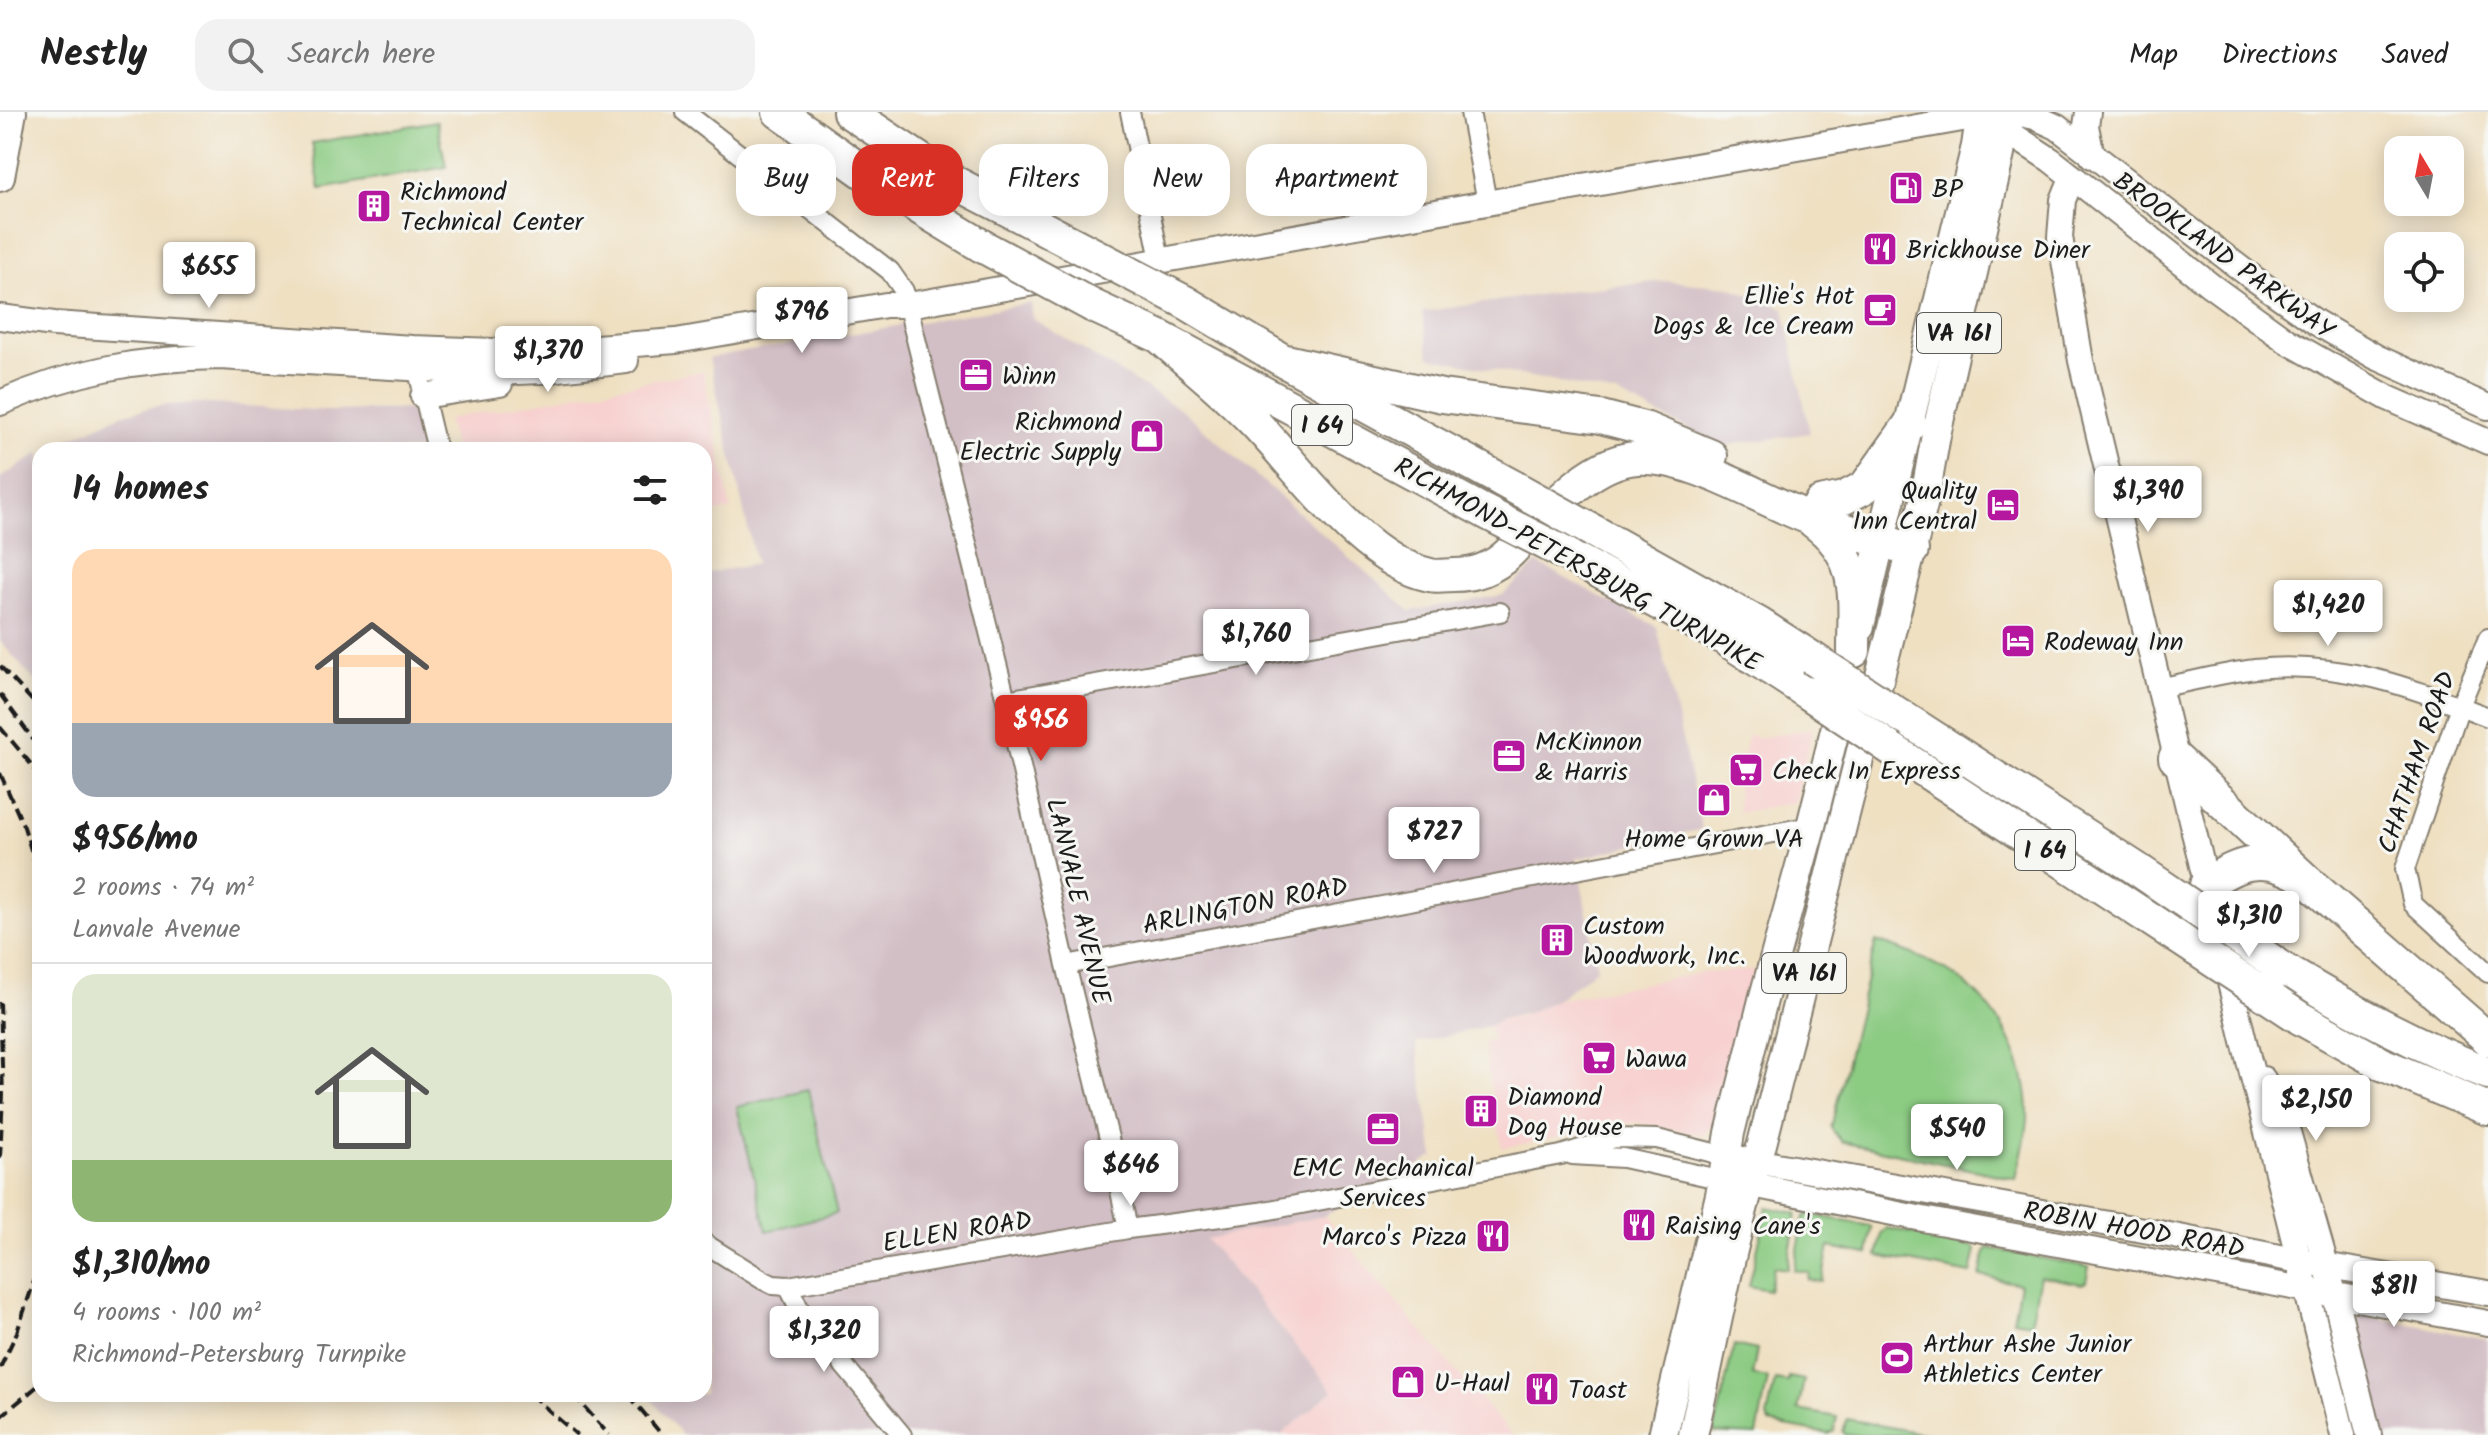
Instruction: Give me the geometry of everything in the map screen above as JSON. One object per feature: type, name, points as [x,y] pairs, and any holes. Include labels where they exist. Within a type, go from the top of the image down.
[{"type":"highway","name":"RICHMOND-PETERSBURG TURNPIKE","points":[[779,112],[880,184],[982,246],[1093,306],[1160,337],[1725,639],[2300,1018],[2384,1065],[2488,1109]]},
{"type":"highway","name":"RICHMOND-PETERSBURG TURNPIKE","points":[[849,112],[952,181],[1185,302],[1282,360],[1759,624],[2140,871],[2288,972],[2359,1015],[2437,1054],[2488,1073]]},
{"type":"highway","points":[[1160,337],[1249,417],[1369,545],[1399,563],[1431,576],[1465,575],[1486,569],[1505,557],[1596,471],[1623,460],[1652,458],[1675,463],[1898,539]]},
{"type":"highway","points":[[1282,360],[1417,392],[1601,417],[1647,429],[1814,511],[1846,555],[1851,571],[1854,651]]},
{"type":"highway","points":[[1814,511],[1865,487],[1910,424]]},
{"type":"highway","points":[[2175,758],[2306,880],[2488,1039]]},
{"type":"highway","points":[[2206,885],[2227,870],[2255,863],[2285,867],[2306,880]]},
{"type":"main road","points":[[0,177],[12,112]]},
{"type":"main road","points":[[2088,112],[2086,126],[2092,156]]},
{"type":"main road","points":[[0,403],[57,380],[151,359],[415,359],[495,351],[638,345],[886,305],[909,305],[1998,115]]},
{"type":"main road","name":"BROOKLAND PARKWAY","points":[[1998,115],[2042,119],[2057,127],[2270,291],[2317,323],[2376,357],[2488,407]]},
{"type":"main road","name":"BROOKLAND PARKWAY","points":[[1998,115],[2072,178],[2264,326],[2300,350],[2388,398],[2488,442]]},
{"type":"main road","name":"VA 161","points":[[1693,1435],[1722,1291],[1763,1000],[1811,826],[1854,651],[1898,539],[1910,424],[1976,146],[1998,115]]},
{"type":"main road","name":"VA 161","points":[[1663,1435],[1739,1170],[1801,988],[1898,539],[1998,115]]},
{"type":"main road","points":[[2072,178],[2063,200],[2060,229],[2074,322],[2158,688],[2343,1435]]},
{"type":"main road","points":[[0,317],[415,359],[494,373],[581,367],[893,315],[909,305]]},
{"type":"main road","points":[[423,396],[537,379],[581,367]]},
{"type":"main road","points":[[1801,988],[1805,935],[1824,849],[1818,832],[1811,826]]},
{"type":"main road","points":[[2245,1045],[2284,1118],[2334,1293],[2369,1435]]},
{"type":"main road","name":"ROBIN HOOD ROAD","points":[[1739,1170],[2023,1208],[2325,1266],[2488,1293]]},
{"type":"main road","name":"ROBIN HOOD ROAD","points":[[1739,1170],[1928,1220],[2488,1323]]},
{"type":"main road","points":[[1928,1220],[1953,1216],[1998,1223],[2012,1221],[2023,1208]]},
{"type":"street","name":"LANVALE AVENUE","points":[[685,112],[890,271],[904,291],[1006,700],[1128,1229]]},
{"type":"street","points":[[1130,112],[1160,260]]},
{"type":"street","points":[[1470,112],[1487,202]]},
{"type":"street","points":[[415,359],[435,442]]},
{"type":"street","points":[[1006,700],[1500,612]]},
{"type":"street","name":"CHATHAM ROAD","points":[[2488,638],[2460,706],[2405,869],[2413,904],[2488,973]]},
{"type":"street","points":[[2158,688],[2256,669],[2322,668],[2397,682],[2488,717]]},
{"type":"street","name":"ARLINGTON ROAD","points":[[1066,965],[1811,826]]},
{"type":"street","name":"ELLEN ROAD","points":[[712,1248],[773,1285],[788,1286],[1128,1229],[1259,1212],[1561,1155],[1739,1170]]},
{"type":"street","points":[[788,1286],[804,1318],[902,1435]]},
{"type":"shaded area","points":[[1666,281],[1729,287],[1784,308],[1810,433],[1722,446],[1617,394],[1429,357],[1422,312],[1565,291]]},
{"type":"shaded area","points":[[1031,303],[1033,319],[1183,411],[1410,611],[1503,595],[1537,563],[1657,627],[1702,829],[1577,859],[1597,968],[1556,1000],[1527,1013],[1416,1043],[1434,1157],[1324,1216],[1206,1239],[1333,1391],[1281,1435],[682,1435],[654,1402],[712,1402],[712,572],[756,564],[709,358]]},
{"type":"shaded area","points":[[703,371],[731,510],[712,513],[712,442],[453,442],[447,419]]},
{"type":"shaded area","points":[[194,403],[330,411],[412,409],[420,442],[62,442],[121,415],[157,406]]},
{"type":"shaded area","points":[[32,458],[32,678],[0,641],[0,478]]},
{"type":"shaded area","points":[[1813,728],[1794,802],[1738,813],[1737,778],[1748,734],[1758,738]]},
{"type":"shaded area","points":[[1754,970],[1716,1126],[1706,1130],[1704,1135],[1636,1122],[1502,1148],[1483,1043],[1493,1040],[1488,1026],[1556,1000],[1700,973]]},
{"type":"shaded area","points":[[1324,1216],[1512,1435],[1281,1435],[1332,1392],[1206,1239]]},
{"type":"shaded area","points":[[2367,1316],[2488,1339],[2488,1435],[2381,1435],[2355,1331],[2355,1319]]},
{"type":"green space","points":[[437,121],[446,167],[320,189],[312,143]]},
{"type":"green space","points":[[1876,941],[1927,960],[1955,976],[1999,1020],[2017,1057],[2027,1097],[2025,1141],[2016,1179],[1842,1142],[1831,1128]]},
{"type":"green space","points":[[808,1090],[837,1213],[767,1231],[737,1107]]},
{"type":"green space","points":[[1767,1207],[1797,1213],[1787,1269],[1774,1267],[1769,1290],[1749,1286]]},
{"type":"green space","points":[[1808,1214],[1870,1226],[1868,1254],[1829,1247],[1822,1282],[1808,1280],[1809,1273],[1794,1270],[1804,1218]]},
{"type":"green space","points":[[1887,1228],[1973,1246],[1976,1250],[1971,1274],[1877,1256],[1882,1233]]},
{"type":"green space","points":[[1988,1248],[2089,1267],[2086,1282],[2082,1284],[2040,1276],[2031,1323],[2013,1320],[2020,1284],[1980,1276]]},
{"type":"green space","points":[[1734,1345],[1757,1350],[1752,1375],[1768,1378],[1757,1435],[1714,1433]]},
{"type":"green space","points":[[1789,1377],[1804,1380],[1798,1410],[1837,1417],[1834,1431],[1828,1434],[1769,1423],[1767,1417],[1775,1380],[1788,1382]]},
{"type":"green space","points":[[1847,1419],[1931,1435],[1846,1435],[1843,1432]]},
{"type":"railway","points":[[0,666],[32,700]]},
{"type":"railway","points":[[0,694],[32,738]]},
{"type":"railway","points":[[0,727],[32,765]]},
{"type":"railway","points":[[0,773],[32,853]]},
{"type":"railway","points":[[0,1002],[3,1095],[0,1158]]},
{"type":"railway","points":[[0,1368],[17,1332],[32,1288]]},
{"type":"railway","points":[[0,1417],[32,1391]]},
{"type":"railway","points":[[539,1402],[577,1435]]},
{"type":"railway","points":[[580,1402],[609,1435]]},
{"type":"railway","points":[[635,1402],[662,1435]]},
{"type":"place","name":"BP","points":[[1906,188]]},
{"type":"place","name":"Richmond Technical Center","points":[[374,206]]},
{"type":"place","name":"Brickhouse Diner","points":[[1880,249]]},
{"type":"place","name":"Ellie's Hot Dogs & Ice Cream","points":[[1880,310]]},
{"type":"place","name":"Winn","points":[[976,375]]},
{"type":"place","name":"Richmond Electric Supply","points":[[1147,436]]},
{"type":"place","name":"Quality Inn Central","points":[[2003,505]]},
{"type":"place","name":"Rodeway Inn","points":[[2018,641]]},
{"type":"place","name":"McKinnon & Harris","points":[[1509,756]]},
{"type":"place","name":"Check In Express","points":[[1746,770]]},
{"type":"place","name":"Home Grown VA","points":[[1714,800]]},
{"type":"place","name":"Custom Woodwork, Inc.","points":[[1557,940]]},
{"type":"place","name":"Wawa","points":[[1599,1058]]},
{"type":"place","name":"Diamond Dog House","points":[[1481,1111]]},
{"type":"place","name":"EMC Mechanical Services","points":[[1383,1129]]},
{"type":"place","name":"Raising Cane's","points":[[1639,1225]]},
{"type":"place","name":"Marco's Pizza","points":[[1493,1236]]},
{"type":"place","name":"Arthur Ashe Junior Athletics Center","points":[[1897,1358]]},
{"type":"place","name":"U-Haul","points":[[1408,1382]]},
{"type":"place","name":"Toast","points":[[1542,1389]]}]
